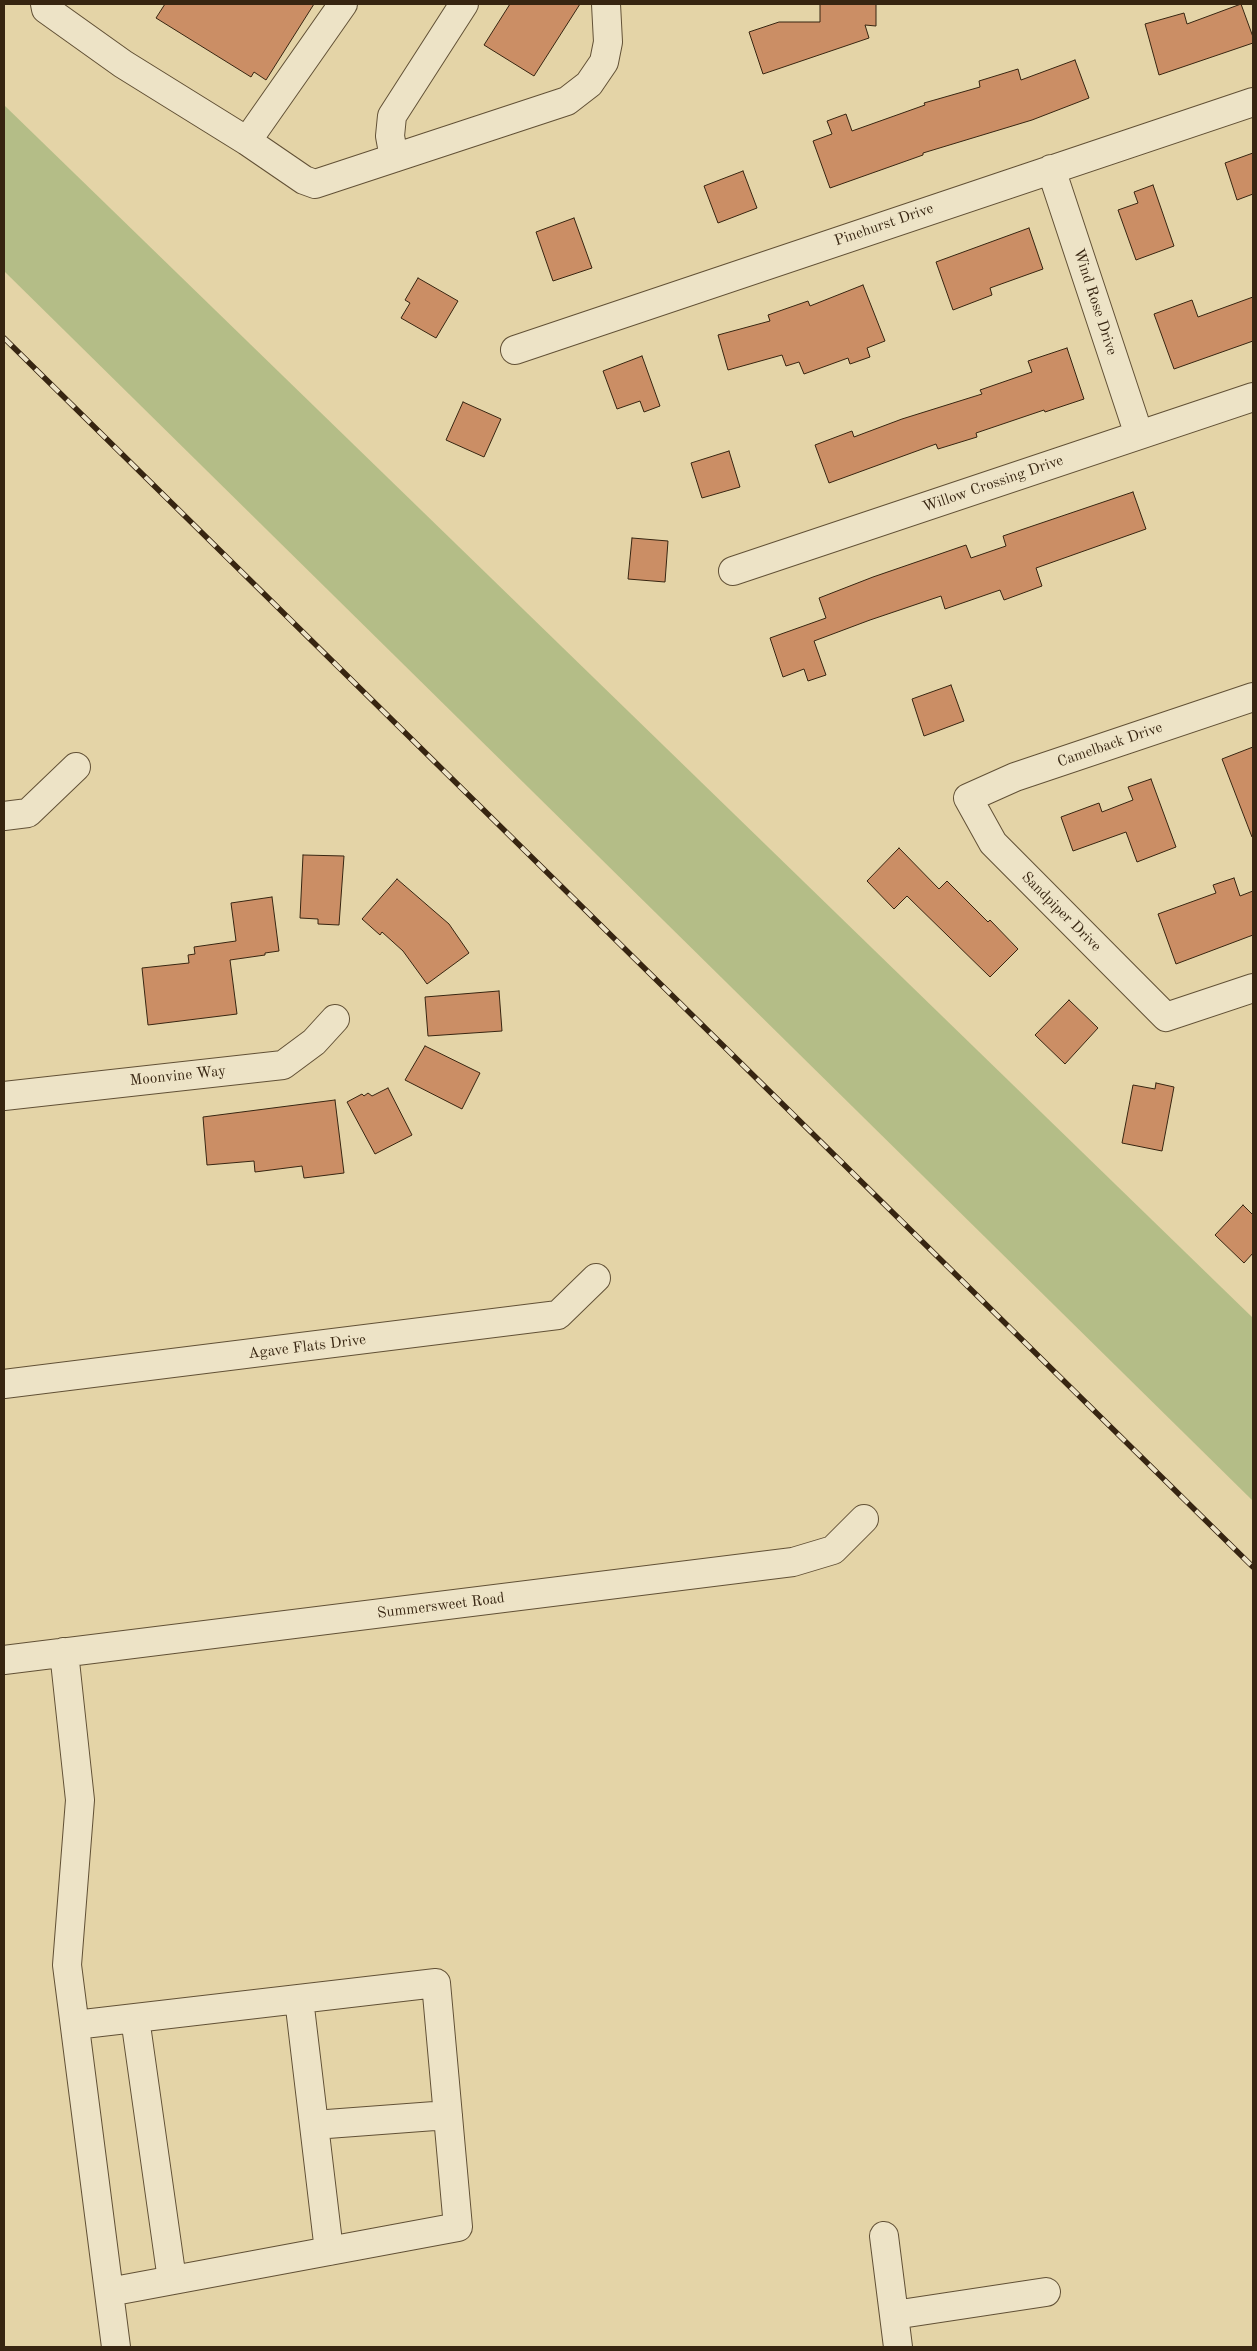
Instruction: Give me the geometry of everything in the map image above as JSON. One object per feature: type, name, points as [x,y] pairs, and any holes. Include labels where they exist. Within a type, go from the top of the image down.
[{"type":"street","points":[[45,4],[46,9],[123,64],[247,141],[304,180],[315,184],[567,101],[589,84],[604,62],[608,42],[606,4]]},
{"type":"street","points":[[247,141],[343,4]]},
{"type":"street","points":[[394,158],[390,136],[392,116],[464,4]]},
{"type":"street","name":"Pinehurst Drive","points":[[515,350],[1253,102]]},
{"type":"street","name":"Wind Rose Drive","points":[[1051,169],[1139,435]]},
{"type":"street","name":"Willow Crossing Drive","points":[[734,571],[1253,397]]},
{"type":"street","name":"Camelback Drive","points":[[968,798],[1015,777],[1253,696]]},
{"type":"street","points":[[4,816],[28,813],[76,767]]},
{"type":"street","name":"Sandpiper Drive","points":[[968,798],[993,843],[1166,1017],[1253,988]]},
{"type":"street","name":"Moonvine Way","points":[[4,1096],[283,1065],[314,1042],[336,1019]]},
{"type":"street","name":"Agave Flats Drive","points":[[4,1384],[558,1315],[596,1278]]},
{"type":"street","name":"Summersweet Road","points":[[4,1660],[792,1562],[833,1550],[864,1519]]},
{"type":"street","points":[[64,1652],[80,1800],[67,1966],[116,2347]]},
{"type":"street","points":[[74,2025],[436,1982],[458,2227],[109,2292]]},
{"type":"street","points":[[299,1999],[329,2251]]},
{"type":"street","points":[[135,2018],[172,2280]]},
{"type":"street","points":[[314,2125],[448,2114]]},
{"type":"street","points":[[884,2236],[898,2347]]},
{"type":"street","points":[[894,2315],[1046,2292]]},
{"type":"green space","points":[[4,105],[1253,1318],[1253,1501],[4,271]]},
{"type":"building","points":[[165,4],[314,4],[266,80],[254,72],[251,77],[156,18]]},
{"type":"building","points":[[510,4],[580,4],[534,76],[484,45]]},
{"type":"building","points":[[820,4],[876,4],[876,26],[865,25],[869,38],[763,74],[749,32],[779,22],[820,22]]},
{"type":"building","points":[[1241,4],[1253,37],[1253,43],[1159,75],[1145,24],[1184,13],[1187,24]]},
{"type":"building","points":[[1075,60],[1089,98],[1032,120],[923,153],[923,155],[830,188],[813,141],[832,134],[827,121],[846,114],[852,131],[925,105],[924,103],[980,87],[979,81],[1018,69],[1021,80]]},
{"type":"building","points":[[1253,153],[1253,194],[1237,200],[1225,163]]},
{"type":"building","points":[[743,171],[757,208],[718,223],[704,186]]},
{"type":"building","points":[[1153,185],[1174,246],[1136,260],[1118,210],[1138,203],[1134,192]]},
{"type":"building","points":[[574,218],[592,268],[553,281],[536,232]]},
{"type":"building","points":[[1029,228],[1043,269],[990,288],[992,295],[953,310],[936,262]]},
{"type":"building","points":[[418,278],[458,301],[436,338],[401,318],[410,303],[405,300]]},
{"type":"building","points":[[863,285],[885,341],[867,348],[870,357],[850,364],[848,358],[804,374],[799,362],[786,366],[782,355],[728,370],[718,335],[770,321],[768,315],[808,301],[810,306]]},
{"type":"building","points":[[1253,297],[1253,341],[1174,369],[1154,314],[1192,300],[1198,317]]},
{"type":"building","points":[[1067,348],[1084,399],[1045,412],[1044,410],[976,433],[977,437],[938,449],[936,444],[829,483],[815,445],[852,431],[854,437],[902,419],[982,394],[980,390],[1032,372],[1028,361]]},
{"type":"building","points":[[642,356],[660,406],[644,412],[640,401],[617,409],[603,371]]},
{"type":"building","points":[[463,402],[501,419],[484,457],[446,440]]},
{"type":"building","points":[[729,451],[740,487],[702,498],[691,463]]},
{"type":"building","points":[[1133,492],[1146,529],[1036,568],[1042,586],[1004,600],[1000,590],[945,609],[941,596],[870,620],[814,641],[826,675],[808,681],[804,669],[783,677],[770,638],[826,618],[819,598],[966,545],[971,558],[1006,546],[1003,536]]},
{"type":"building","points":[[632,538],[668,541],[665,582],[628,579]]},
{"type":"building","points":[[951,685],[964,721],[924,736],[912,699]]},
{"type":"building","points":[[1253,747],[1253,837],[1252,837],[1222,759]]},
{"type":"building","points":[[1151,779],[1176,847],[1137,862],[1126,832],[1073,851],[1061,817],[1099,803],[1102,812],[1133,800],[1128,787]]},
{"type":"building","points":[[899,848],[939,889],[947,881],[988,922],[990,920],[1018,949],[990,977],[907,896],[894,909],[867,881]]},
{"type":"building","points":[[303,855],[344,856],[339,925],[318,924],[318,919],[300,918]]},
{"type":"building","points":[[1234,878],[1240,896],[1253,891],[1253,935],[1176,964],[1158,914],[1216,893],[1213,885]]},
{"type":"building","points":[[397,879],[449,924],[469,953],[427,984],[403,951],[382,932],[380,935],[362,919]]},
{"type":"building","points":[[272,897],[279,951],[230,960],[237,1014],[148,1025],[142,968],[189,963],[188,955],[195,954],[194,947],[236,941],[231,903]]},
{"type":"building","points":[[499,991],[502,1031],[428,1036],[425,997]]},
{"type":"building","points":[[1069,1000],[1098,1028],[1065,1064],[1035,1035]]},
{"type":"building","points":[[425,1046],[480,1073],[462,1109],[405,1080]]},
{"type":"building","points":[[1156,1083],[1174,1087],[1162,1151],[1122,1143],[1133,1085],[1155,1089]]},
{"type":"building","points":[[388,1088],[412,1135],[375,1154],[347,1102],[362,1094],[364,1096],[368,1093],[372,1096]]},
{"type":"building","points":[[335,1100],[344,1173],[304,1178],[302,1166],[255,1172],[254,1161],[207,1165],[203,1117]]},
{"type":"building","points":[[1243,1205],[1253,1215],[1253,1253],[1244,1263],[1215,1235]]},
{"type":"railway","points":[[4,338],[1253,1567]]}]
